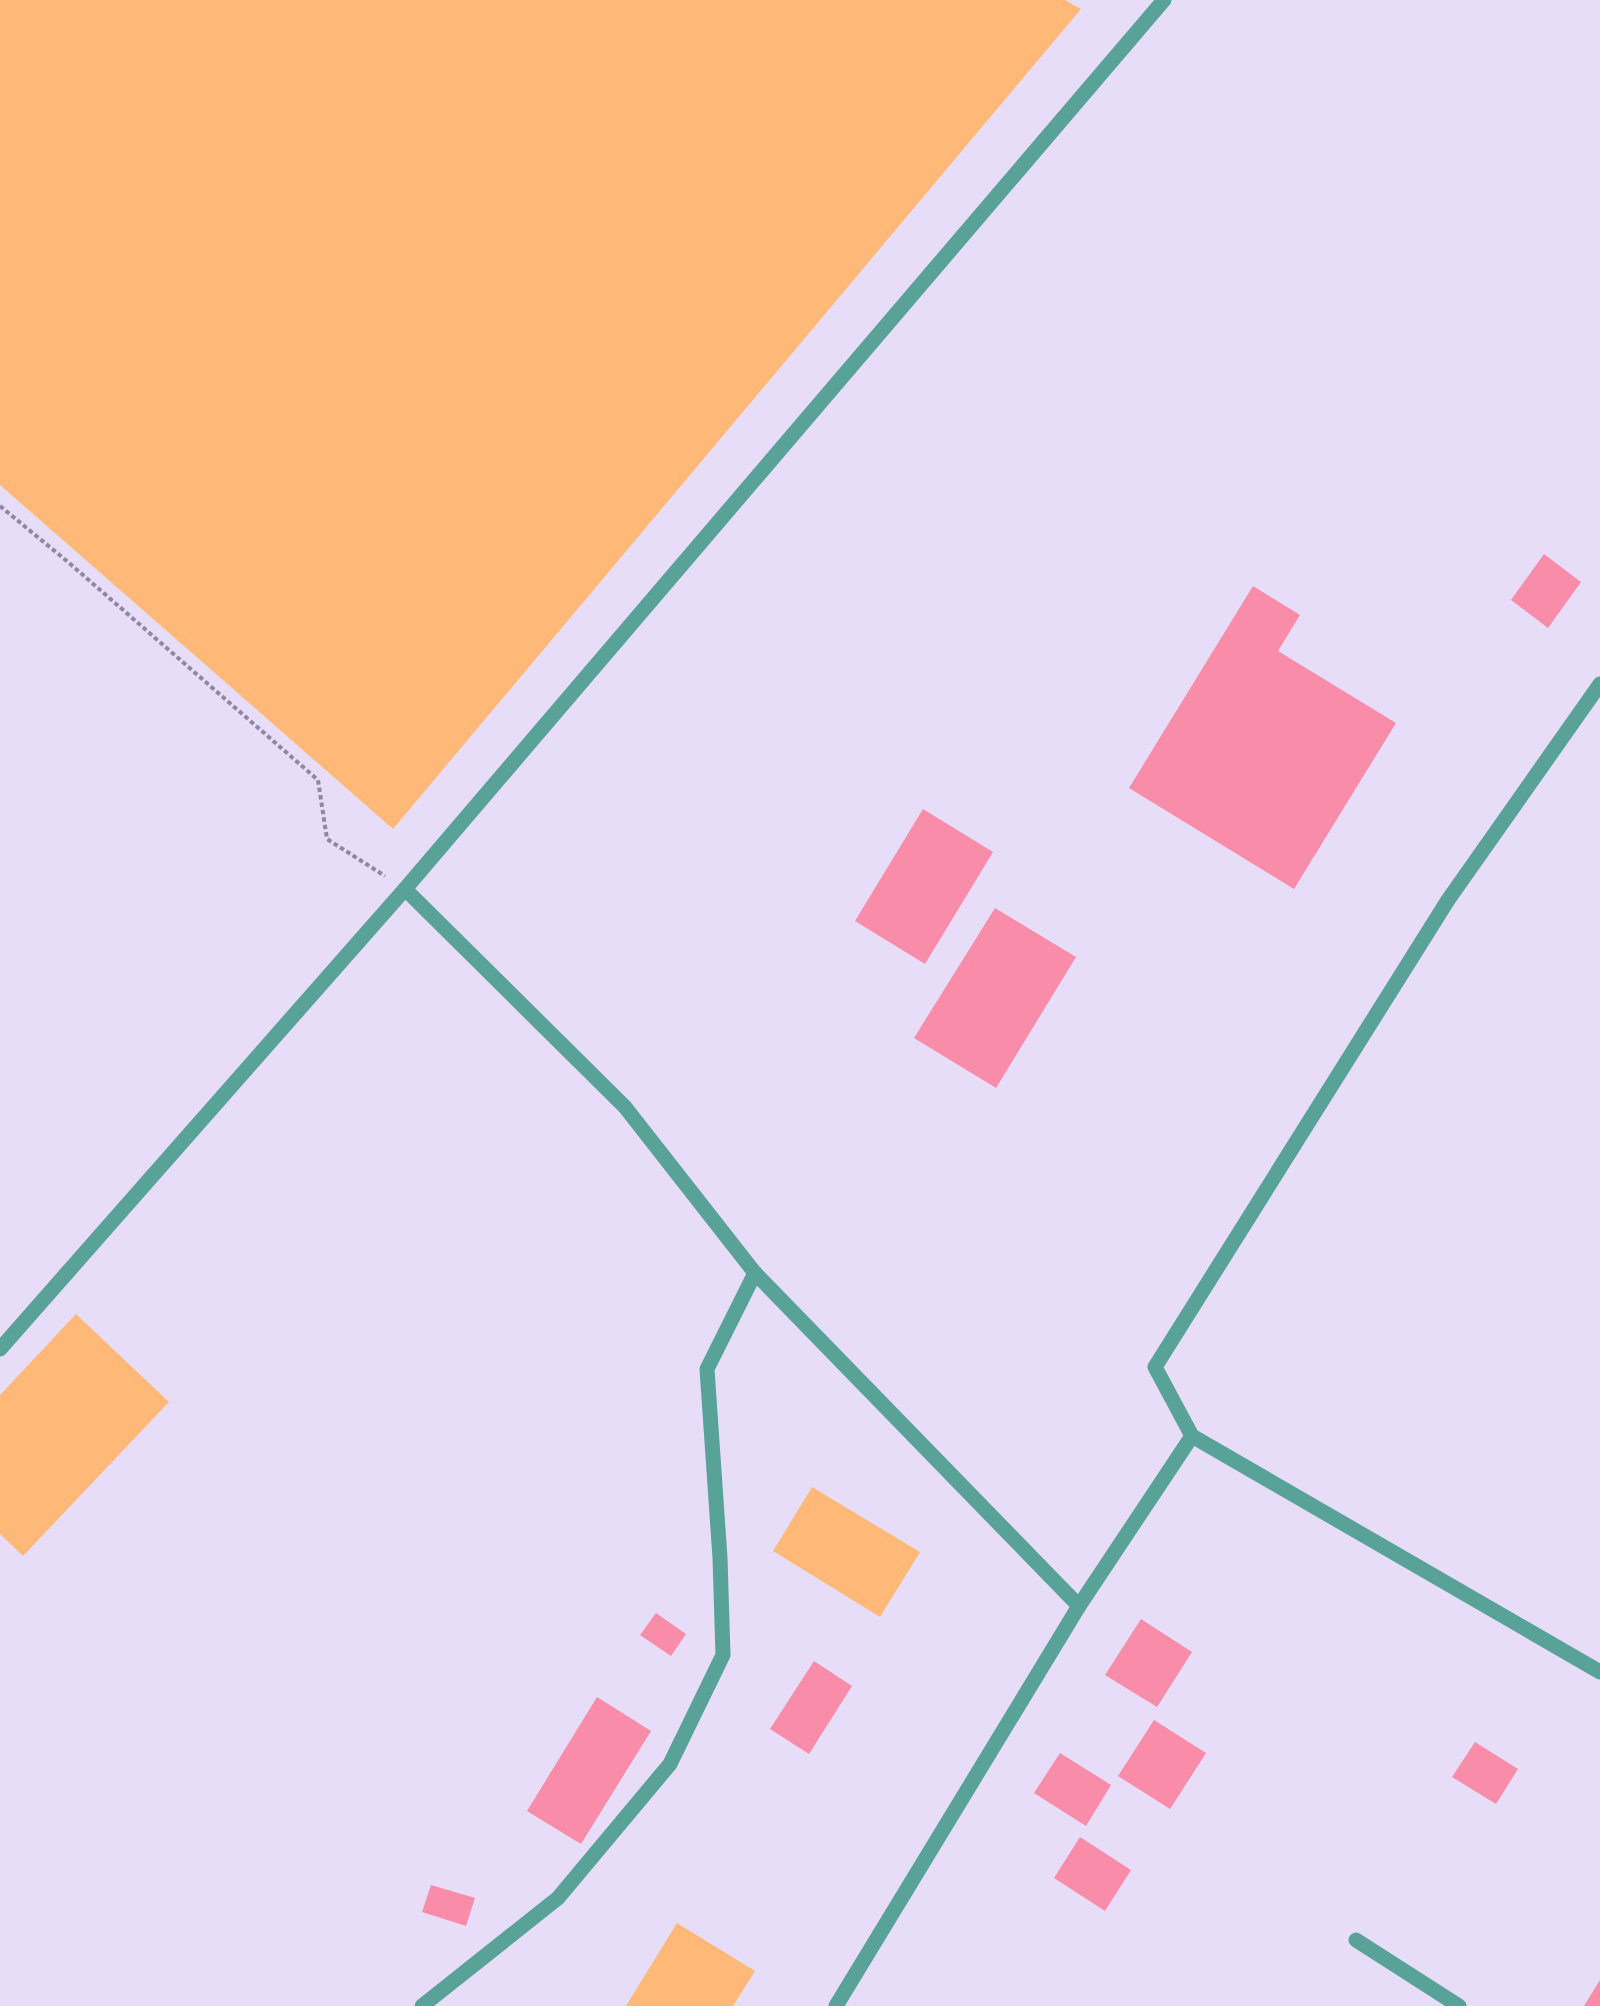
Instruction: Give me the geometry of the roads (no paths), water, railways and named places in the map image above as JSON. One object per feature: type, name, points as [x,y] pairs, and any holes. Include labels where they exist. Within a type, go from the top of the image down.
[{"type":"street","points":[[0,1348],[405,889],[1164,0]]},
{"type":"street","points":[[1600,684],[1448,900],[1155,1367],[1192,1437],[1600,1672]]},
{"type":"street","points":[[405,889],[625,1107],[755,1273],[1079,1606]]},
{"type":"street","points":[[422,2006],[558,1898],[670,1764],[723,1655],[720,1558],[707,1368],[755,1273]]},
{"type":"street","points":[[836,2006],[1079,1606],[1192,1437]]},
{"type":"street","points":[[1356,1940],[1459,2006]]}]
